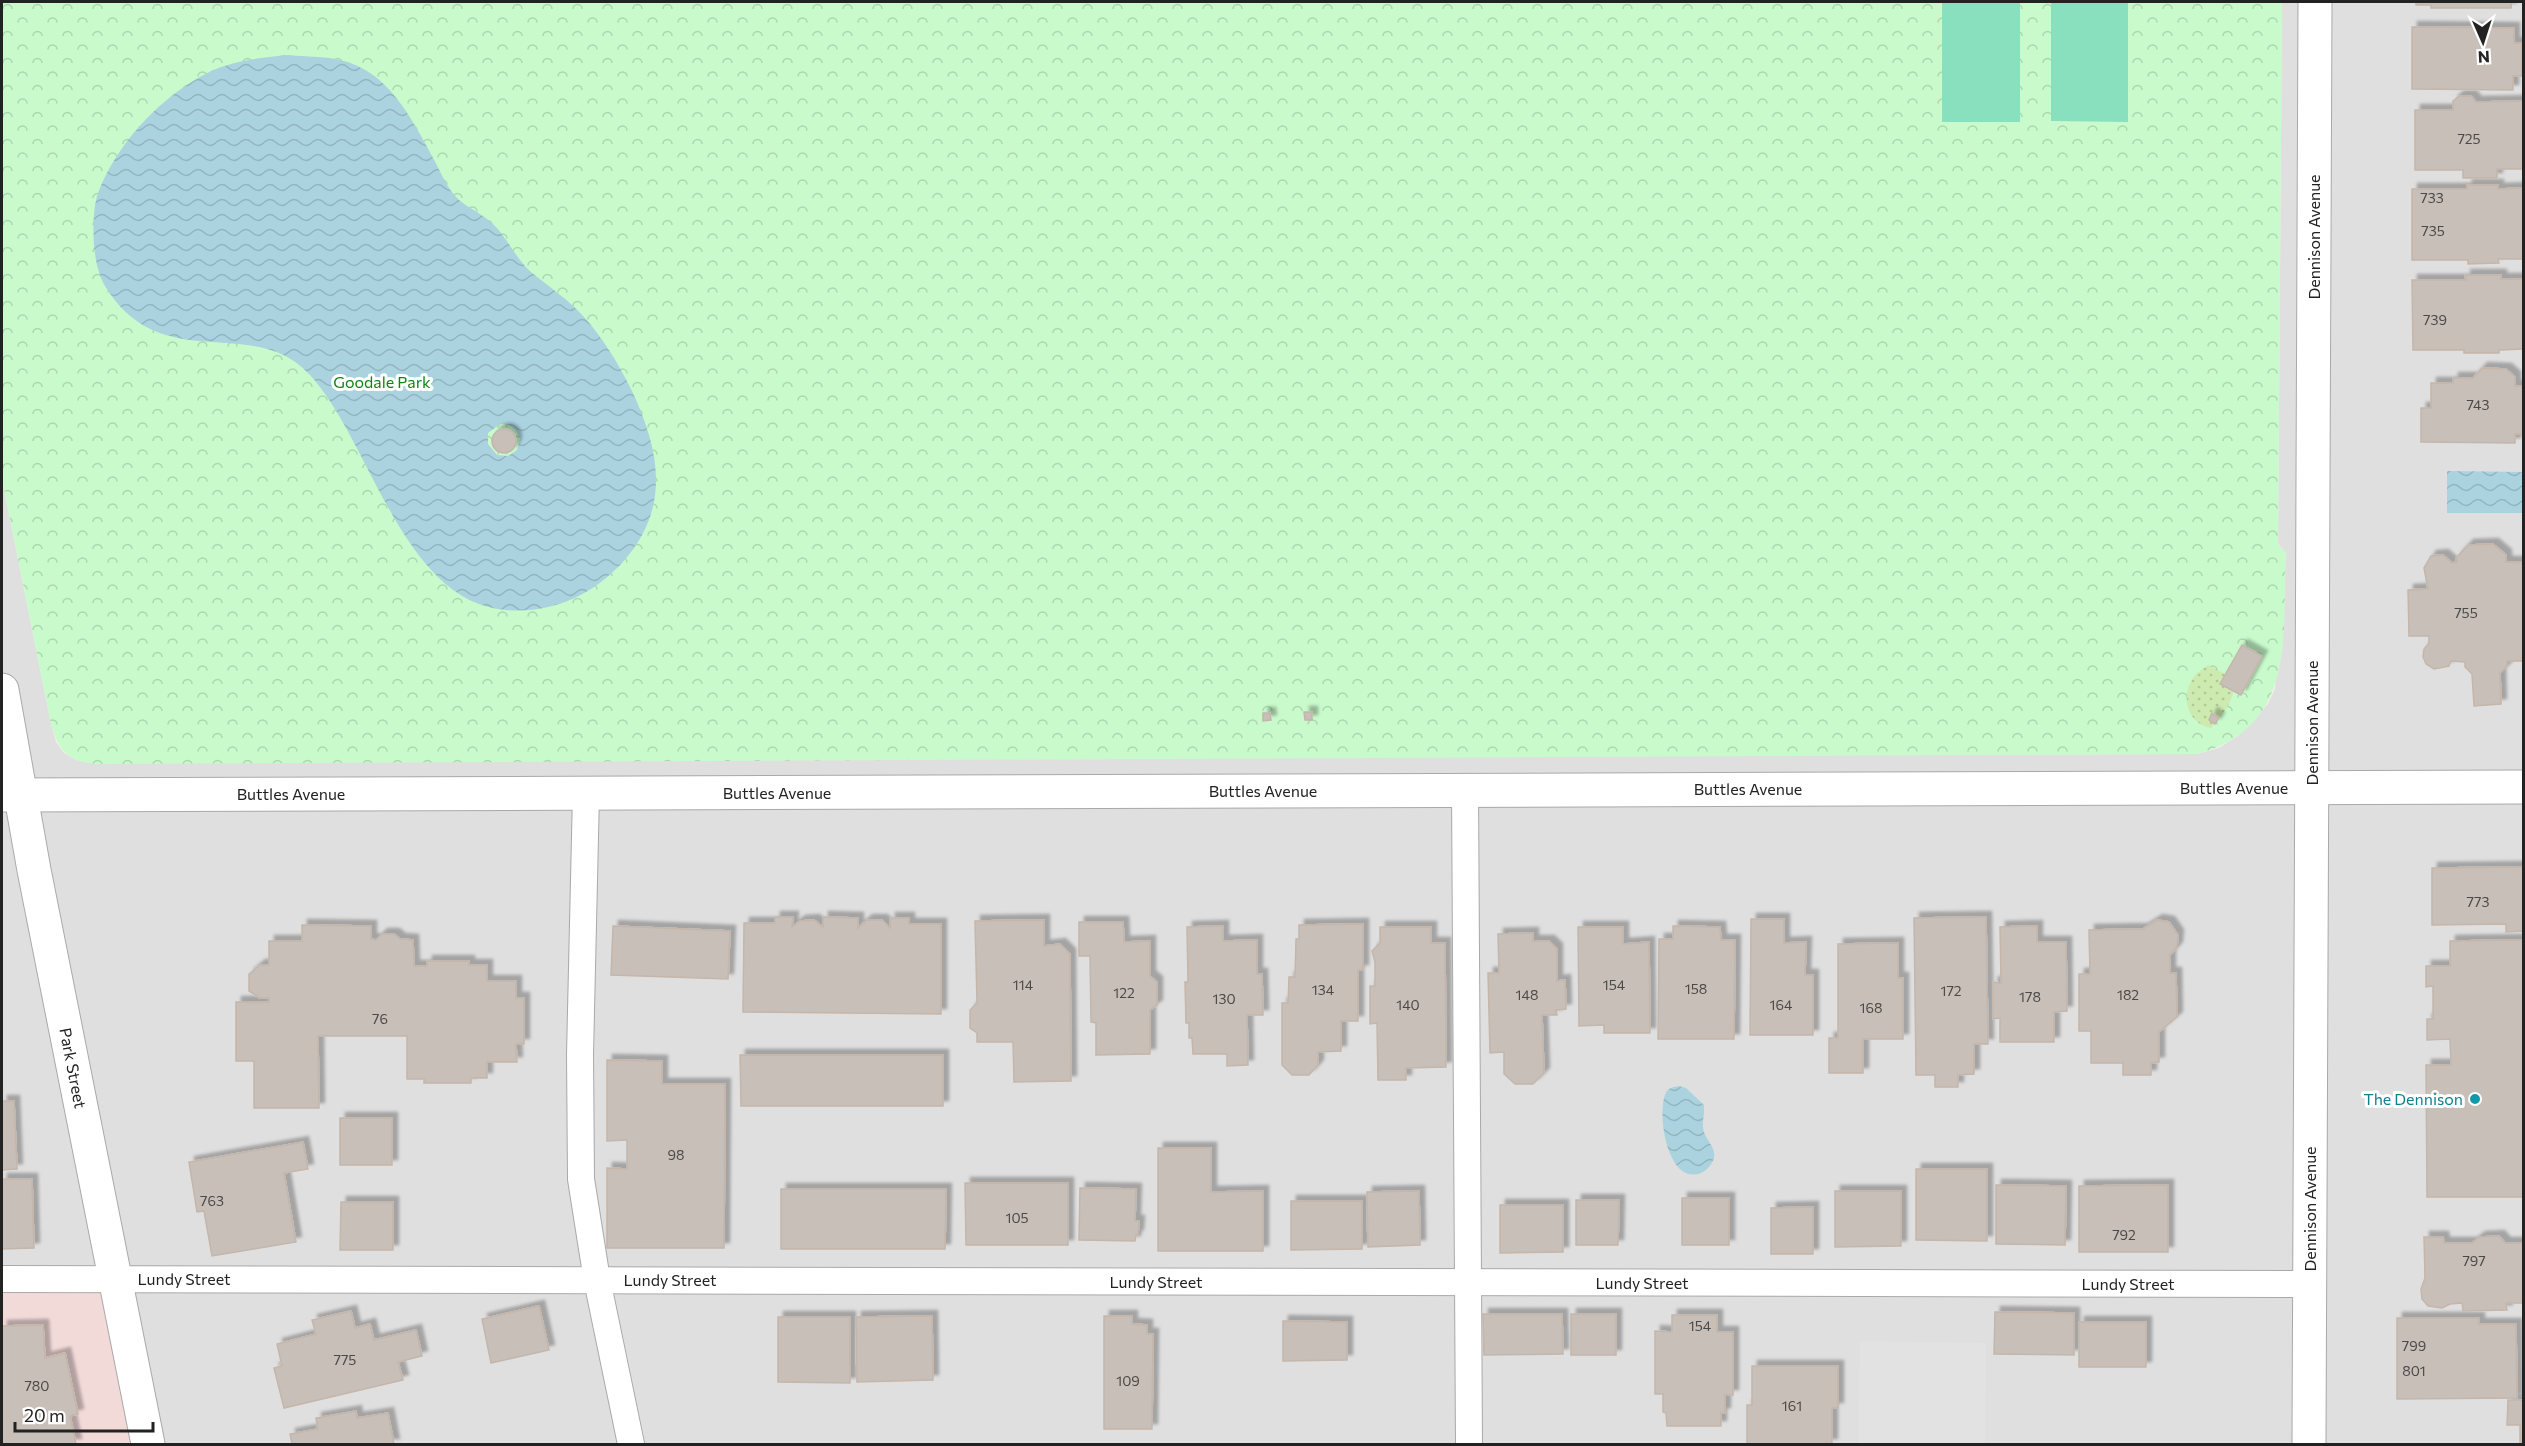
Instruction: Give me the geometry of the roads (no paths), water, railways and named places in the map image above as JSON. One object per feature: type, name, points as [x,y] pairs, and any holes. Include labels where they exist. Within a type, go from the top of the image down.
[{"type":"street","name":"Dennison Avenue","points":[[2309,1444],[2315,2]]},
{"type":"street","name":"Park Street","points":[[2,690],[11,795],[148,1444]]},
{"type":"street","name":"Buttles Avenue","points":[[11,795],[2523,787]]},
{"type":"lane","points":[[1465,790],[1468,1444]]},
{"type":"lane","points":[[586,793],[580,1055],[581,1179],[597,1280],[631,1444]]},
{"type":"lane","name":"Lundy Street","points":[[2,1279],[2310,1284]]},
{"type":"water","points":[[289,55],[328,58],[357,65],[384,84],[406,111],[455,196],[494,225],[526,267],[578,311],[598,333],[621,370],[649,434],[656,479],[654,501],[648,522],[637,543],[621,564],[583,594],[554,606],[522,610],[506,610],[470,600],[440,579],[414,549],[392,514],[331,403],[309,374],[286,356],[261,347],[179,338],[152,330],[128,314],[105,286],[94,250],[95,205],[106,176],[126,143],[152,113],[167,100],[209,72],[254,59]],"holes":[[[500,424],[513,428],[520,439],[517,450],[508,456],[497,455],[488,444],[488,433]]]},
{"type":"water","points":[[2447,471],[2523,472],[2522,513],[2447,513]]},
{"type":"water","points":[[1679,1086],[1686,1088],[1704,1105],[1703,1129],[1713,1148],[1714,1158],[1703,1172],[1691,1174],[1680,1169],[1667,1145],[1662,1113],[1664,1100],[1668,1090]]},
{"type":"place","name":"The Dennison","points":[[2475,1099]]},
{"type":"park label","name":"Goodale Park","points":[[382,382]]}]
